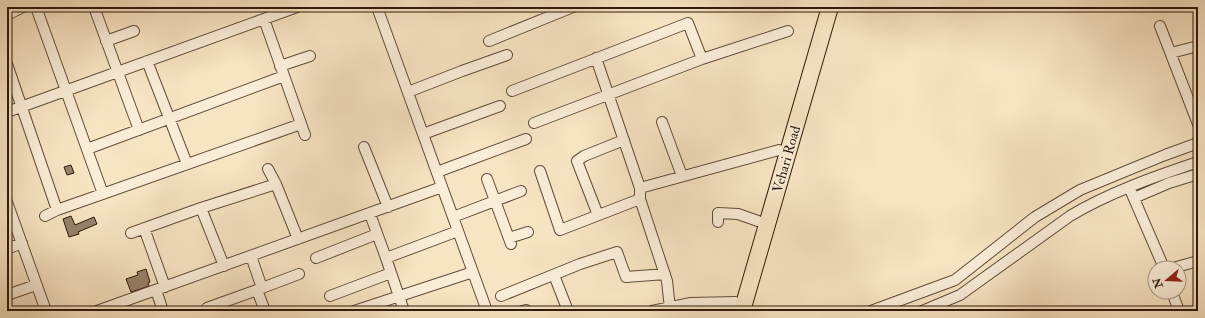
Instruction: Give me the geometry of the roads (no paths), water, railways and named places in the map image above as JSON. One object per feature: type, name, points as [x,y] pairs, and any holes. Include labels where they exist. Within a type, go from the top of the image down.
[{"type":"main road","name":"Vehari Road","points":[[737,308],[758,221],[819,7]]},
{"type":"main road","name":"Vehari Road","points":[[737,308],[830,7]]},
{"type":"street","points":[[7,15],[24,7]]},
{"type":"street","points":[[36,7],[103,194]]},
{"type":"street","points":[[94,7],[139,130]]},
{"type":"street","points":[[7,112],[297,7]]},
{"type":"street","points":[[377,7],[487,311]]},
{"type":"street","points":[[489,41],[573,7]]},
{"type":"street","points":[[264,19],[304,135]]},
{"type":"street","points":[[512,91],[688,23],[702,59]]},
{"type":"street","points":[[1160,26],[1198,124]]},
{"type":"street","points":[[534,123],[702,59],[788,30]]},
{"type":"street","points":[[106,40],[134,31]]},
{"type":"street","points":[[1171,53],[1198,46]]},
{"type":"street","points":[[408,92],[507,55]]},
{"type":"street","points":[[280,66],[310,56]]},
{"type":"street","points":[[596,58],[610,95],[640,188],[640,199],[667,281],[670,308]]},
{"type":"street","points":[[147,61],[186,164]]},
{"type":"street","points":[[7,64],[58,210]]},
{"type":"street","points":[[87,149],[284,76]]},
{"type":"street","points":[[423,134],[500,106]]},
{"type":"street","points":[[662,122],[682,176]]},
{"type":"street","points":[[45,216],[186,164],[301,124]]},
{"type":"street","points":[[437,172],[526,139]]},
{"type":"street","points":[[598,215],[577,161],[584,156],[624,140]]},
{"type":"street","points":[[871,311],[955,280],[1035,217],[1080,190],[1198,143]]},
{"type":"street","points":[[364,147],[388,207]]},
{"type":"street","points":[[640,188],[779,150]]},
{"type":"street","points":[[922,311],[960,295],[1070,216],[1085,207],[1165,173],[1198,162]]},
{"type":"street","points":[[268,169],[276,184],[298,239]]},
{"type":"street","points":[[540,171],[560,230],[640,199]]},
{"type":"street","points":[[1134,198],[1169,183],[1198,174]]},
{"type":"street","points":[[487,179],[510,241],[528,232]]},
{"type":"street","points":[[131,233],[201,208],[276,184]]},
{"type":"street","points":[[97,311],[442,187]]},
{"type":"street","points":[[1130,188],[1161,260]]},
{"type":"street","points":[[453,218],[521,191]]},
{"type":"street","points":[[7,202],[46,311]]},
{"type":"street","points":[[201,208],[224,266]]},
{"type":"street","points":[[718,222],[718,213],[738,214],[758,221]]},
{"type":"street","points":[[370,214],[404,311]]},
{"type":"street","points":[[144,228],[161,288],[163,311]]},
{"type":"street","points":[[386,258],[458,231]]},
{"type":"street","points":[[316,258],[377,234]]},
{"type":"street","points":[[7,249],[22,243]]},
{"type":"street","points":[[501,296],[617,252],[626,277],[665,274]]},
{"type":"street","points":[[251,256],[265,311]]},
{"type":"street","points":[[1187,264],[1198,261]]},
{"type":"street","points":[[354,311],[473,272]]},
{"type":"street","points":[[330,296],[391,273]]},
{"type":"street","points":[[207,308],[299,274]]},
{"type":"street","points":[[554,275],[568,311]]},
{"type":"street","points":[[7,295],[36,285]]},
{"type":"street","points":[[1175,300],[1179,311]]},
{"type":"street","points":[[652,311],[691,304],[737,308]]}]
